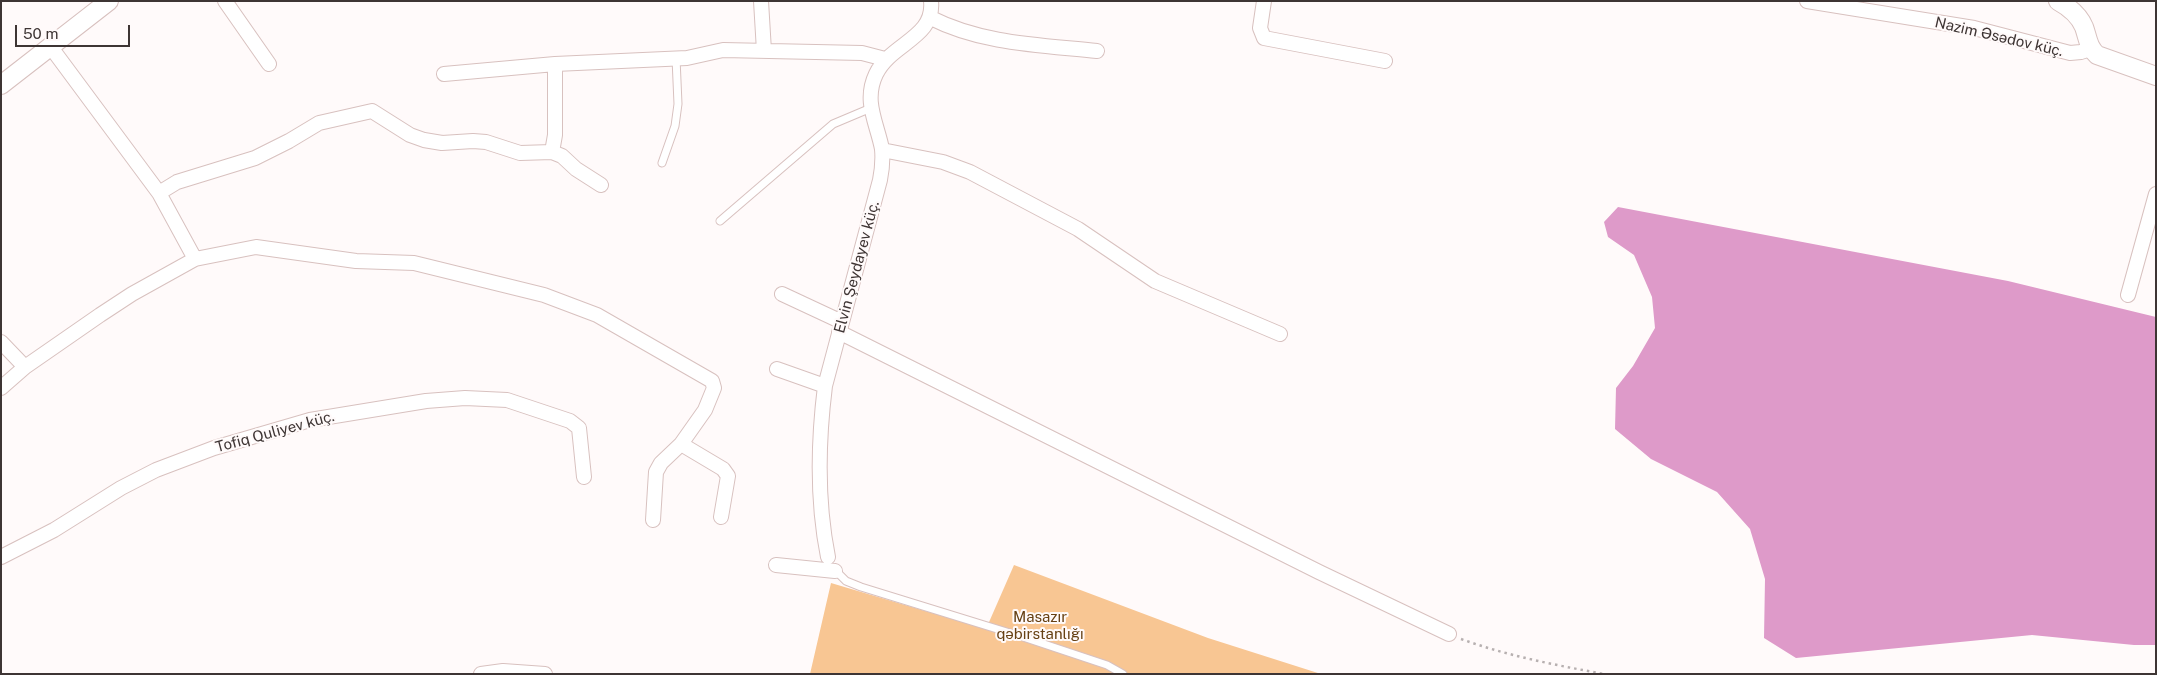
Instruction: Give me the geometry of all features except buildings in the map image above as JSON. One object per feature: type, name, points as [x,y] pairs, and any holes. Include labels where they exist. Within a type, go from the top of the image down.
[{"type":"street","points":[[1,86],[109,1]]},
{"type":"street","points":[[225,1],[269,64]]},
{"type":"street","points":[[761,1],[764,51]]},
{"type":"street","points":[[931,1],[931,18],[952,28],[997,41],[1097,51]]},
{"type":"street","points":[[1264,1],[1260,28],[1264,38],[1385,62]]},
{"type":"street","name":"Nazim Əsədov küç.","points":[[1807,1],[1974,28],[2070,53],[2090,49]]},
{"type":"street","points":[[2058,1],[2077,15],[2083,25],[2090,49],[2110,61],[2156,76]]},
{"type":"street","name":"Elvin Şeydayev küç.","points":[[828,557],[820,470],[825,386],[880,180],[882,150],[870,108],[871,86],[885,60],[925,28],[931,18]]},
{"type":"street","points":[[50,46],[159,193],[195,259]]},
{"type":"street","points":[[444,74],[555,64],[676,58],[723,50],[862,53],[885,60]]},
{"type":"street","points":[[552,152],[555,135],[555,64]]},
{"type":"street","points":[[159,193],[177,182],[255,158],[289,141],[318,123],[372,111],[410,135],[424,140],[442,143],[486,142],[520,153],[552,152],[562,156],[576,169],[601,185]]},
{"type":"street","points":[[882,150],[943,162],[970,172],[1078,228],[1155,280],[1280,334]]},
{"type":"street","points":[[2128,295],[2156,194]]},
{"type":"street","points":[[1,388],[25,367],[132,294],[195,259],[256,247],[356,261],[414,263],[544,295],[572,305],[597,315],[712,382],[714,388],[705,410],[682,444],[661,463],[656,472],[652,520]]},
{"type":"street","points":[[782,294],[841,327],[1310,568],[1449,634]]},
{"type":"street","points":[[1,342],[25,367]]},
{"type":"street","points":[[777,369],[825,386]]},
{"type":"street","name":"Tofiq Quliyev küç.","points":[[1,557],[54,530],[121,488],[156,470],[214,448],[310,420],[426,401],[465,398],[507,400],[570,421],[578,428],[584,478]]},
{"type":"street","points":[[682,444],[724,470],[728,476],[721,517]]},
{"type":"street","points":[[776,565],[835,571]]},
{"type":"street","points":[[481,674],[503,671],[545,674]]},
{"type":"lane","points":[[662,163],[675,126],[678,104],[676,58]]},
{"type":"lane","points":[[720,221],[833,124],[870,108]]},
{"type":"lane","points":[[828,557],[835,571],[846,581],[1023,636],[1107,665],[1122,674]]},
{"type":"path","points":[[1449,634],[1498,652],[1542,663],[1604,674]]},
{"type":"green space","name":"Masazır qəbirstanlığı","points":[[1014,565],[1208,638],[1321,674],[810,674],[831,583],[986,629]]},
{"type":"shaded area","points":[[1618,207],[2008,281],[2156,317],[2156,645],[2134,645],[2032,635],[1796,658],[1764,638],[1765,579],[1750,529],[1717,492],[1651,459],[1615,429],[1616,388],[1633,366],[1655,328],[1652,297],[1634,255],[1608,237],[1604,222]]}]
